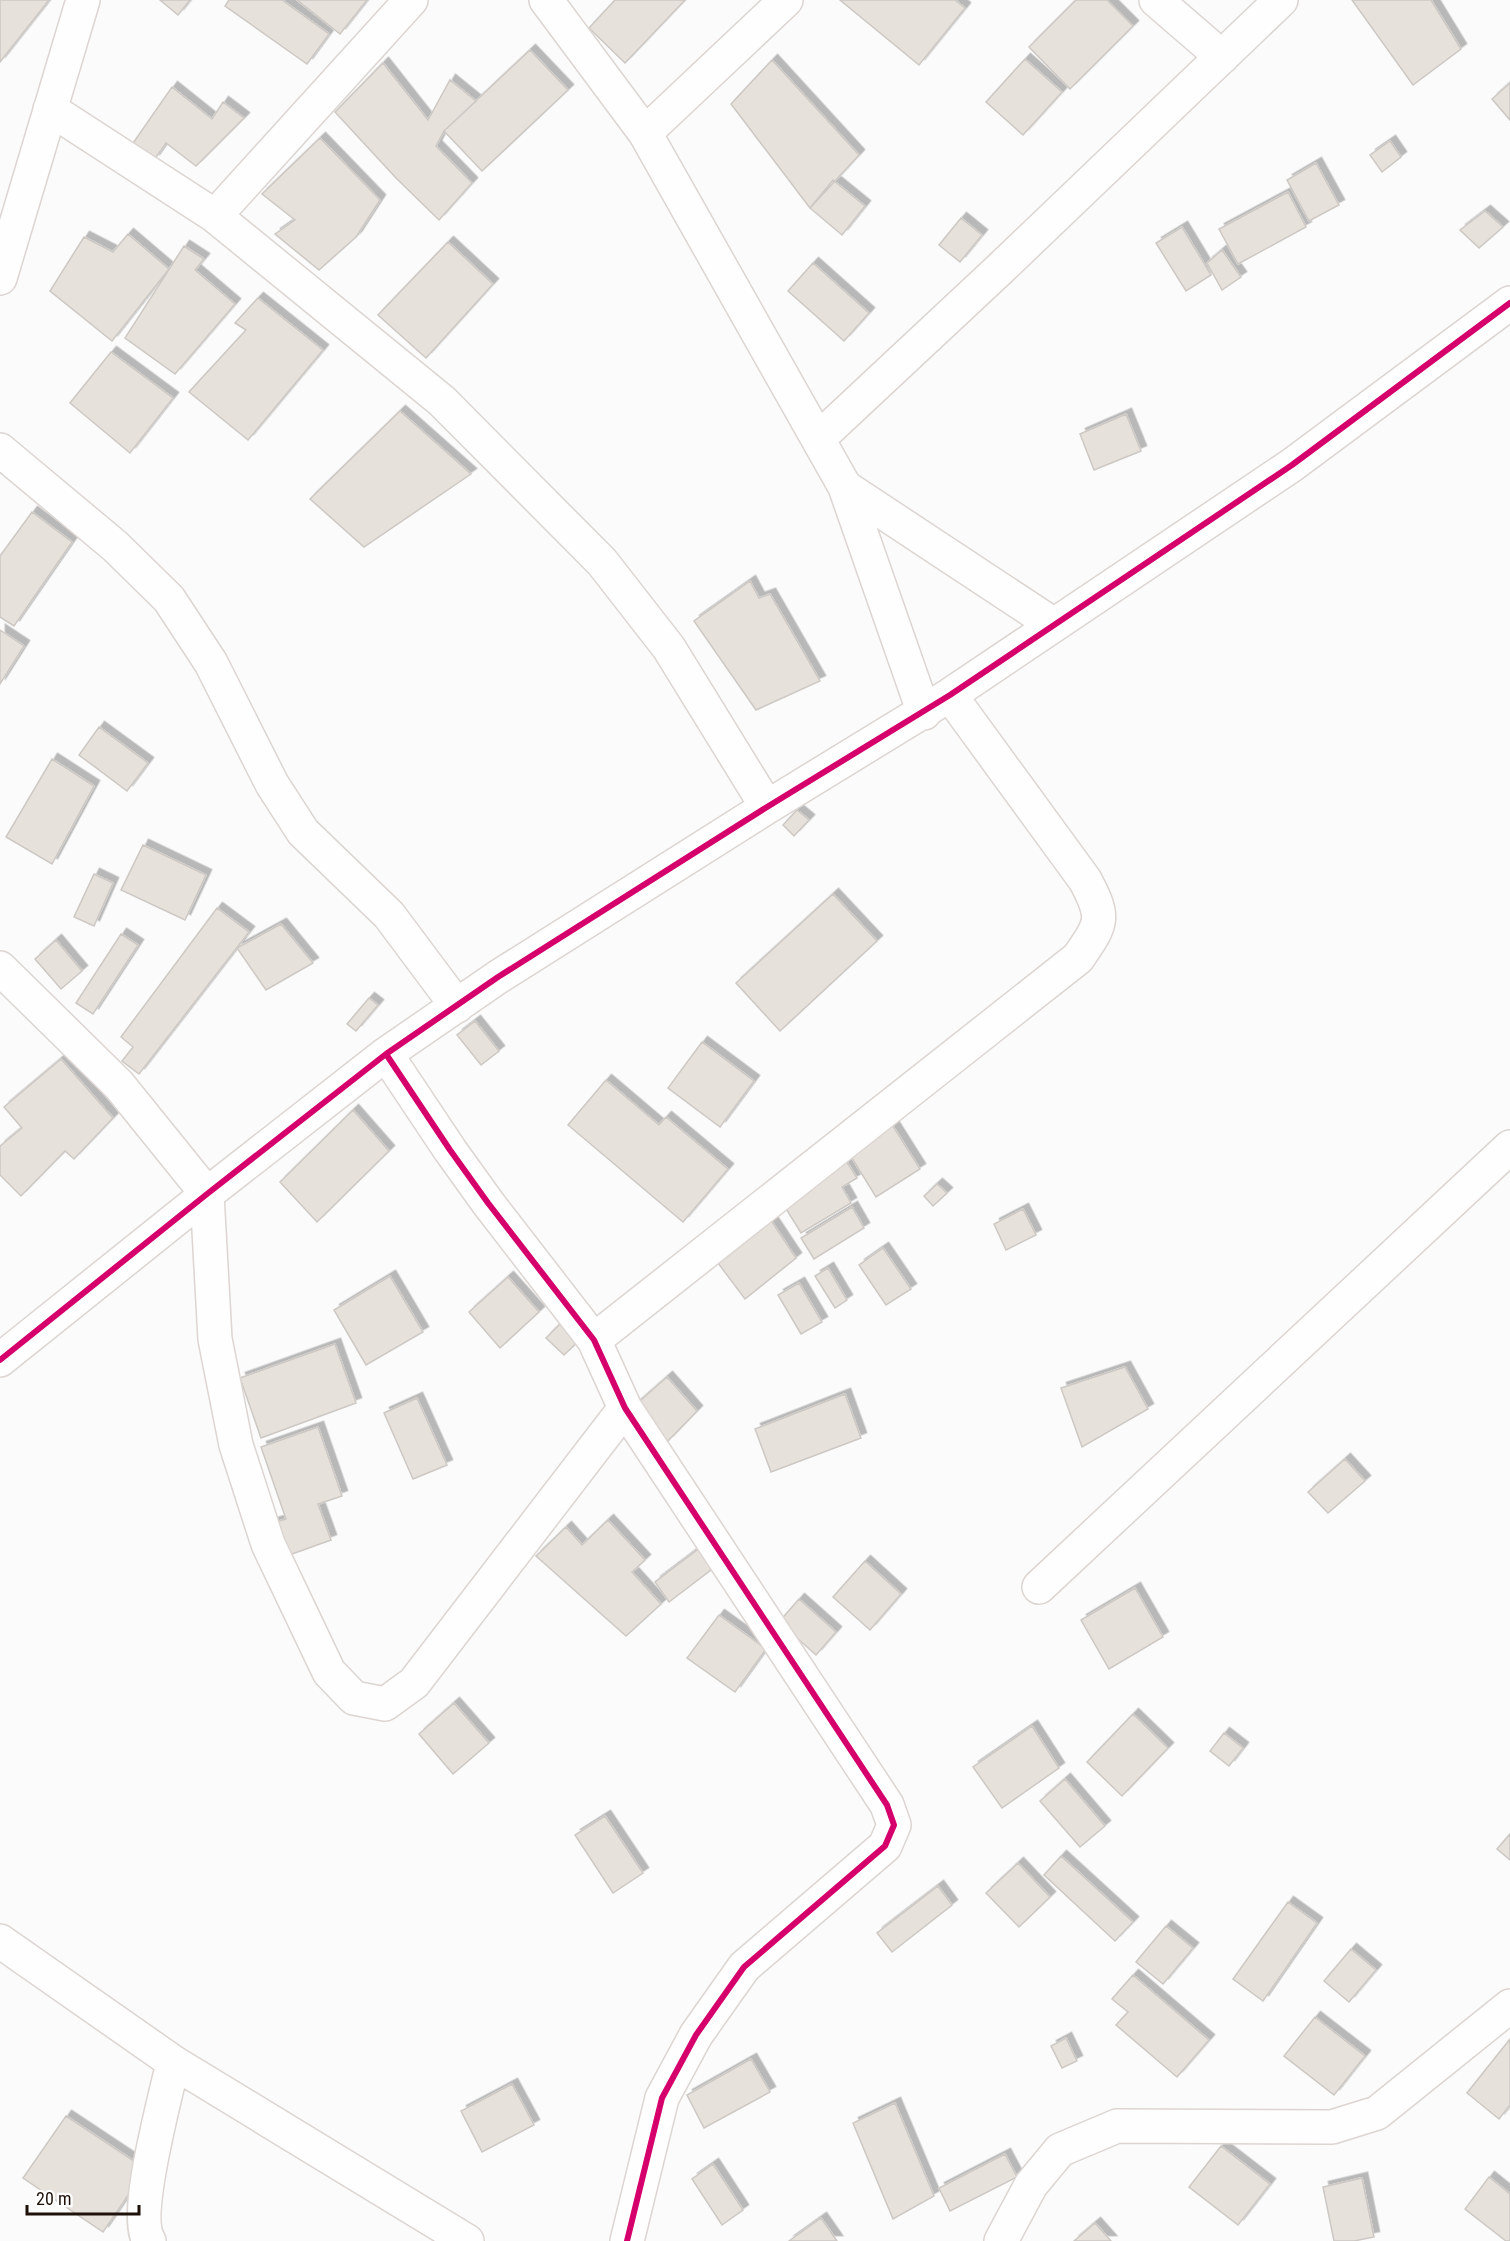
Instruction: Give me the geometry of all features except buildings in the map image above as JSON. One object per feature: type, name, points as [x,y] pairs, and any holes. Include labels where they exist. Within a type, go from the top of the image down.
[{"type":"street","points":[[0,278],[83,0]]},
{"type":"street","points":[[214,216],[411,0]]},
{"type":"street","points":[[546,0],[645,133],[845,487],[937,704],[1085,880],[1098,904],[1097,929],[1078,958],[594,1340]]},
{"type":"street","points":[[645,133],[786,0]]},
{"type":"street","points":[[1156,0],[1222,57]]},
{"type":"street","points":[[818,440],[1281,0]]},
{"type":"street","points":[[50,109],[214,216],[442,401],[602,562],[669,648],[767,807]]},
{"type":"street","points":[[0,1360],[386,1054],[498,977],[767,807],[937,704],[1292,465],[1510,303]]},
{"type":"street","points":[[0,450],[115,546],[169,599],[212,663],[272,784],[303,832],[389,915],[457,1006]]},
{"type":"street","points":[[845,487],[1054,625]]},
{"type":"street","points":[[0,968],[119,1085],[207,1194],[215,1339],[236,1445],[268,1544],[329,1672],[354,1698],[385,1704],[414,1683],[625,1408]]},
{"type":"street","points":[[386,1054],[488,1203],[594,1340],[625,1408],[887,1805],[894,1825],[885,1846],[744,1967],[696,2035],[662,2098],[627,2241]]},
{"type":"street","points":[[1039,1587],[1510,1147]]},
{"type":"street","points":[[0,1941],[173,2062],[467,2241]]},
{"type":"street","points":[[1002,2241],[1031,2185],[1060,2150],[1117,2126],[1332,2127],[1377,2113],[1510,2006]]},
{"type":"street","points":[[149,2241],[145,2235],[144,2199],[173,2062]]},
{"type":"cycle path","points":[[0,1360],[386,1054],[498,977],[767,807],[950,695],[1292,465],[1510,303]]},
{"type":"cycle path","points":[[386,1054],[488,1203],[594,1340],[625,1408],[887,1805],[894,1825],[885,1846],[744,1967],[696,2035],[662,2098],[627,2241]]}]
